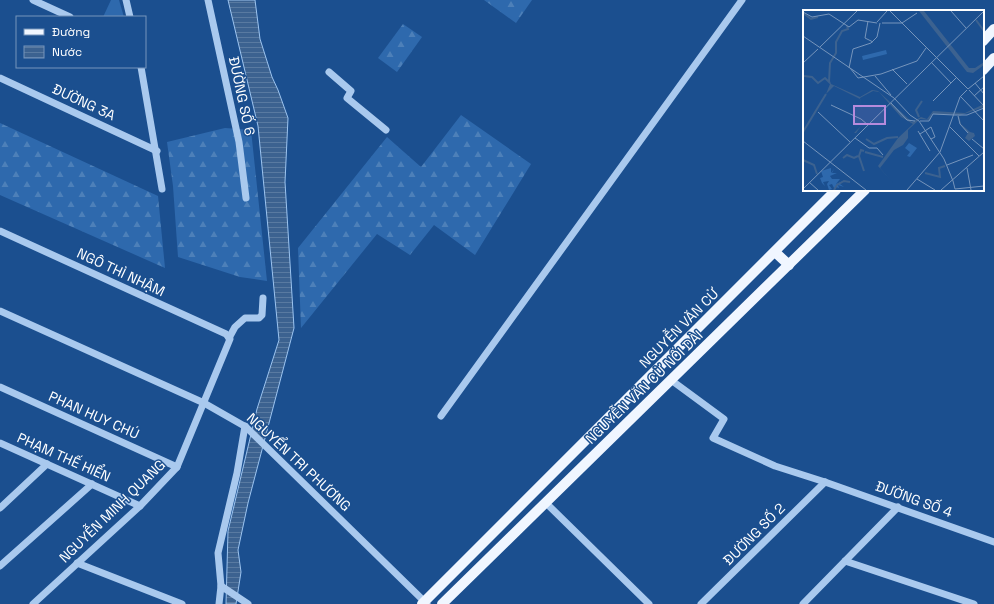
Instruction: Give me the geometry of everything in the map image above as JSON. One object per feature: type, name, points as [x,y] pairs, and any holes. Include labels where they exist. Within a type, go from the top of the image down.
[{"type":"main road","points":[[984,40],[994,29]]},
{"type":"main road","points":[[984,69],[994,58]]},
{"type":"main road","name":"NGUYỄN VĂN CỪ","points":[[424,603],[835,191]]},
{"type":"main road","name":"NGUYỄN VĂN CỪ NỐI DÀI","points":[[442,604],[864,191]]},
{"type":"main road","points":[[774,252],[789,265]]},
{"type":"street","points":[[33,0],[68,16]]},
{"type":"street","points":[[126,0],[130,16]]},
{"type":"street","name":"ĐƯỜNG SỐ 6","points":[[208,0],[239,142],[246,198]]},
{"type":"street","points":[[441,416],[742,0]]},
{"type":"street","points":[[140,68],[157,151],[162,189]]},
{"type":"street","points":[[329,72],[351,92],[347,98],[386,130]]},
{"type":"street","name":"ĐƯỜNG 3A","points":[[0,78],[157,151]]},
{"type":"street","name":"NGÔ THÌ NHẬM","points":[[0,231],[226,334],[229,338]]},
{"type":"street","name":"NGUYỄN MINH QUANG","points":[[33,604],[140,506],[177,467],[229,338],[235,327],[245,318],[259,318],[262,315],[263,298]]},
{"type":"street","name":"NGUYỂN TRI PHƯƠNG","points":[[0,311],[204,403],[245,427],[424,603]]},
{"type":"street","name":"ĐƯỜNG SỐ 4","points":[[671,380],[724,418],[713,438],[775,466],[898,507],[994,542]]},
{"type":"street","name":"PHAN HUY CHÚ","points":[[0,387],[177,467]]},
{"type":"street","points":[[219,604],[223,587],[218,553],[245,427]]},
{"type":"street","name":"PHẠM THẾ HIỂN","points":[[0,443],[140,506]]},
{"type":"street","points":[[0,508],[47,464]]},
{"type":"street","name":"ĐƯỜNG SỐ 2","points":[[701,604],[825,482]]},
{"type":"street","points":[[0,566],[92,484]]},
{"type":"street","points":[[546,503],[649,604]]},
{"type":"street","points":[[803,604],[898,507]]},
{"type":"street","points":[[845,561],[974,604]]},
{"type":"street","points":[[77,563],[182,604]]},
{"type":"street","points":[[223,587],[248,604]]},
{"type":"green space","points":[[111,0],[119,0],[124,16],[103,16]]},
{"type":"green space","points":[[484,0],[532,0],[516,23]]},
{"type":"green space","points":[[403,24],[422,37],[397,72],[378,58]]},
{"type":"green space","points":[[461,115],[531,164],[475,255],[434,225],[410,255],[377,234],[301,328],[298,248],[387,137],[421,167]]},
{"type":"green space","points":[[0,123],[158,196],[165,268],[0,195]]},
{"type":"green space","points":[[225,128],[251,130],[267,281],[240,277],[178,257],[173,186],[167,142]]},
{"type":"water","points":[[228,0],[255,0],[260,39],[272,77],[288,118],[285,182],[294,328],[248,503],[238,550],[241,572],[236,604],[226,604],[228,531],[257,409],[279,340],[258,126]]}]
